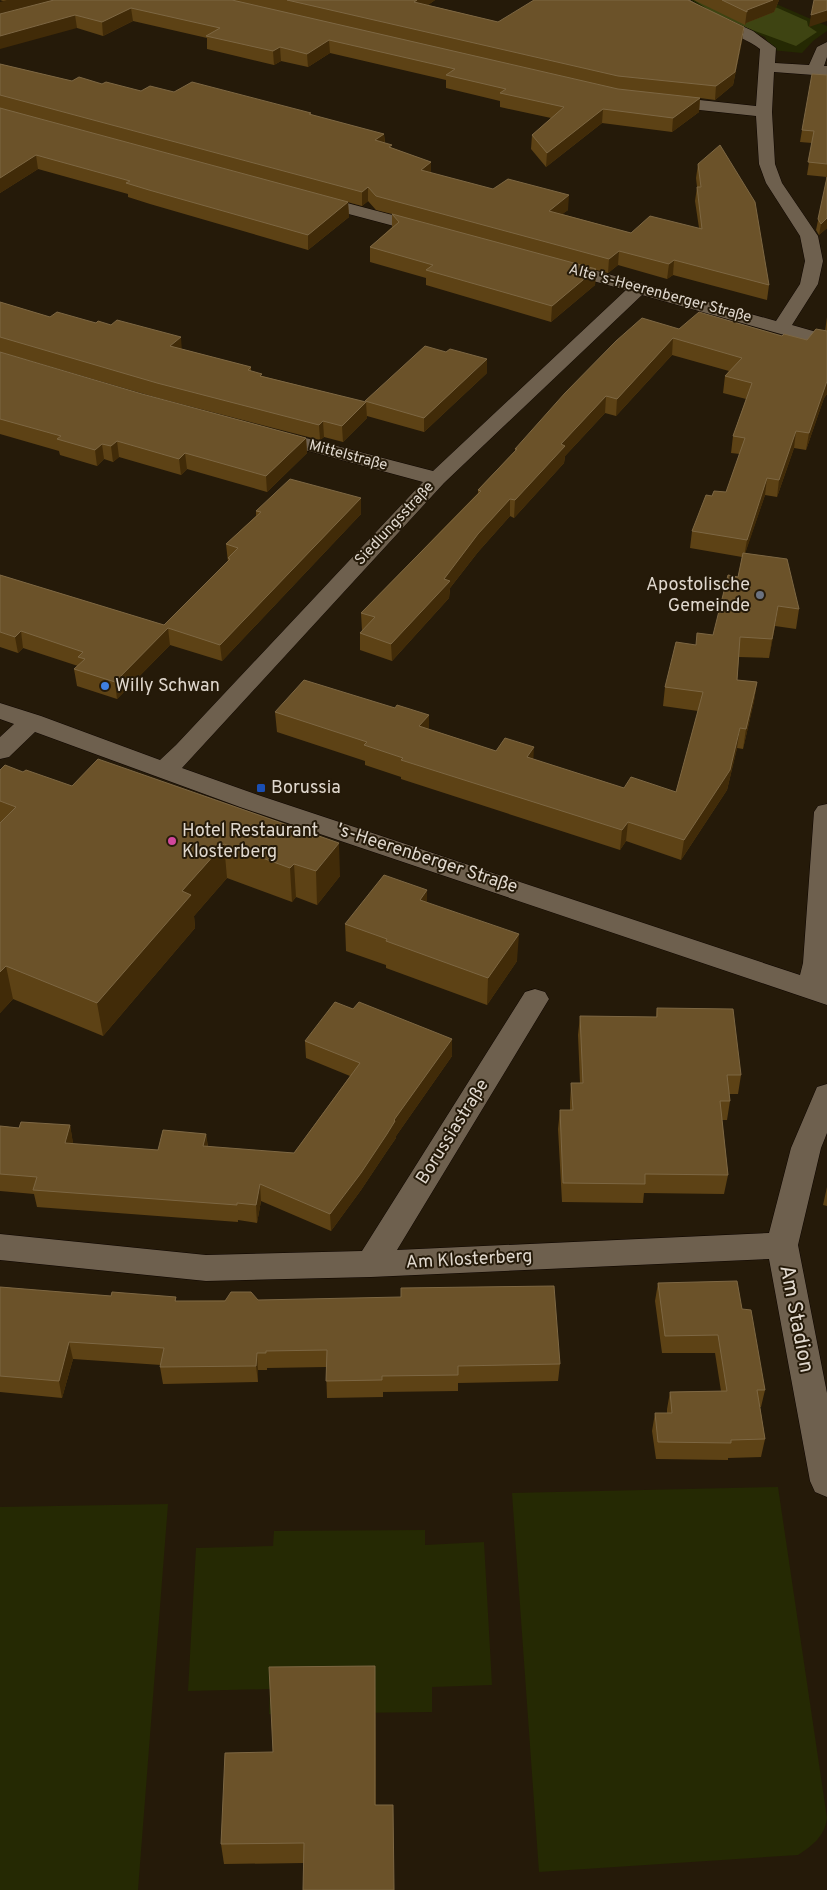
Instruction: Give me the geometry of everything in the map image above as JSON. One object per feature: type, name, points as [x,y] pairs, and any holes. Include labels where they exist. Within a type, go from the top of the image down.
[{"type":"street","points":[[681,0],[700,13],[758,40],[768,48],[764,112],[767,164],[774,183],[809,236],[814,261],[809,284],[781,327]]},
{"type":"street","points":[[768,67],[821,71],[822,50],[827,47]]},
{"type":"street","points":[[646,99],[764,112]]},
{"type":"street","points":[[301,196],[446,235]]},
{"type":"street","points":[[809,236],[827,238]]},
{"type":"street","name":"Alte 's-Heerenberger Straße","points":[[542,261],[827,341]]},
{"type":"street","name":"Siedlungsstraße","points":[[163,771],[185,751],[437,479],[639,288]]},
{"type":"street","name":"Mittelstraße","points":[[256,431],[437,479]]},
{"type":"street","name":"'s-Heerenberger Straße","points":[[0,711],[163,771],[819,992]]},
{"type":"street","points":[[0,751],[32,722]]},
{"type":"street","points":[[819,992],[817,963],[827,812]]},
{"type":"street","name":"Borussiastraße","points":[[371,1264],[535,999]]},
{"type":"street","points":[[782,1245],[806,1148],[827,1095]]},
{"type":"street","name":"Am Klosterberg","points":[[0,1247],[206,1268],[371,1264],[782,1245]]},
{"type":"street","name":"Am Stadion","points":[[782,1245],[827,1480]]},
{"type":"green space","points":[[690,0],[767,0],[827,26],[827,31],[813,41],[802,53],[771,50],[765,37],[723,20]]},
{"type":"green space","points":[[694,0],[760,0],[807,21],[808,26],[817,32],[796,46],[722,19]]},
{"type":"green space","points":[[778,1487],[827,1818],[821,1835],[813,1844],[798,1855],[539,1872],[512,1493]]},
{"type":"green space","points":[[168,1504],[138,1890],[0,1890],[0,1507]]},
{"type":"green space","points":[[425,1530],[425,1545],[484,1542],[492,1685],[432,1687],[432,1712],[269,1714],[270,1689],[188,1691],[196,1548],[273,1546],[274,1531]]},
{"type":"building","points":[[54,0],[232,0],[618,89],[700,98],[673,118],[603,109],[547,153],[532,135],[564,107],[500,93],[506,89],[446,75],[455,69],[329,40],[307,54],[280,47],[273,51],[206,36],[220,28],[131,8],[102,22],[75,15],[0,36],[0,14]]},
{"type":"building","points":[[287,0],[417,0],[414,2],[498,22],[534,0],[688,0],[744,27],[735,72],[716,86],[618,76]]},
{"type":"building","points":[[722,0],[773,0],[747,10],[747,12]]},
{"type":"building","points":[[814,0],[827,0],[827,10],[811,15]]},
{"type":"building","points":[[0,64],[72,81],[79,77],[102,84],[106,82],[141,91],[150,86],[174,92],[192,82],[311,113],[309,114],[384,134],[375,140],[392,145],[389,147],[431,162],[421,170],[493,189],[508,179],[569,195],[549,211],[631,233],[650,216],[702,229],[697,187],[701,187],[698,164],[720,145],[755,202],[769,285],[674,260],[669,264],[619,251],[609,259],[376,196],[368,187],[362,192],[0,95]]},
{"type":"building","points":[[812,74],[827,75],[827,164],[808,162],[814,131],[802,130]]},
{"type":"building","points":[[0,108],[348,202],[308,235],[149,190],[126,183],[130,181],[36,155],[0,178]]},
{"type":"building","points":[[827,177],[827,218],[821,224],[818,219]]},
{"type":"building","points":[[392,214],[596,269],[552,306],[426,270],[433,265],[370,247],[399,222]]},
{"type":"building","points":[[0,302],[50,317],[57,312],[96,323],[98,321],[111,325],[117,320],[181,337],[170,346],[251,367],[248,370],[262,374],[260,376],[366,402],[342,426],[323,421],[319,425],[157,383],[0,337]]},
{"type":"building","points":[[699,312],[782,336],[784,334],[807,340],[816,329],[827,331],[827,381],[809,433],[796,431],[779,480],[767,478],[747,540],[692,531],[706,495],[712,496],[714,491],[726,492],[745,438],[733,436],[752,383],[725,376],[742,358],[673,338],[617,399],[606,396],[561,444],[565,446],[515,500],[510,499],[478,534],[444,579],[450,581],[391,644],[360,633],[375,617],[361,613],[481,491],[478,490],[517,449],[515,449],[565,393],[616,341],[642,318],[679,329]]},
{"type":"building","points":[[425,346],[446,352],[450,349],[487,359],[424,418],[365,401]]},
{"type":"building","points":[[0,352],[142,394],[306,438],[266,476],[185,453],[179,459],[117,441],[111,446],[102,444],[95,450],[57,439],[61,436],[0,419]]},
{"type":"building","points":[[290,479],[361,498],[220,645],[168,628],[115,682],[74,669],[85,659],[78,657],[83,652],[21,631],[15,637],[0,632],[0,575],[164,625],[230,559],[228,558],[238,548],[226,544],[261,512],[256,511]]},
{"type":"building","points":[[743,553],[787,559],[799,609],[778,606],[772,639],[740,637],[737,680],[757,682],[746,729],[740,728],[730,770],[684,840],[628,822],[622,830],[401,760],[403,758],[364,745],[367,742],[275,712],[304,680],[395,708],[397,705],[429,715],[419,726],[496,751],[505,738],[534,747],[527,757],[624,788],[631,777],[676,792],[703,692],[665,687],[676,642],[696,645],[697,633],[713,635],[728,575],[738,577]]},
{"type":"building","points":[[98,759],[339,843],[316,871],[294,864],[290,868],[224,844],[182,891],[191,895],[97,1003],[6,966],[0,972],[0,823],[16,807],[0,801],[0,770],[5,765],[23,772],[26,770],[72,786]]},
{"type":"building","points":[[384,875],[427,890],[420,900],[519,934],[488,978],[345,924]]},
{"type":"building","points":[[335,1002],[353,1009],[359,1002],[452,1039],[394,1120],[361,1173],[330,1214],[260,1184],[256,1205],[237,1203],[237,1205],[33,1190],[37,1177],[0,1174],[0,1126],[19,1128],[21,1122],[70,1125],[65,1143],[158,1150],[163,1130],[206,1134],[203,1146],[294,1153],[360,1063],[305,1041]]},
{"type":"building","points":[[657,1008],[733,1009],[741,1075],[727,1075],[730,1101],[720,1101],[728,1175],[645,1174],[645,1184],[563,1183],[560,1110],[573,1110],[571,1083],[583,1083],[580,1016],[657,1017]]},
{"type":"building","points":[[737,1281],[742,1309],[751,1310],[765,1390],[757,1390],[765,1439],[731,1440],[731,1443],[658,1442],[655,1413],[672,1413],[670,1392],[727,1391],[718,1335],[665,1336],[658,1283]]},
{"type":"building","points":[[554,1286],[560,1364],[458,1366],[458,1375],[382,1376],[382,1380],[326,1381],[327,1350],[266,1351],[266,1353],[257,1353],[256,1366],[160,1367],[164,1348],[69,1342],[59,1381],[0,1376],[0,1287],[111,1296],[112,1292],[176,1297],[175,1301],[225,1301],[231,1292],[251,1292],[258,1300],[401,1297],[401,1288]]},
{"type":"building","points":[[375,1666],[375,1805],[393,1805],[394,1890],[303,1890],[304,1843],[221,1844],[225,1753],[273,1752],[269,1667]]},
{"type":"place","name":"Apostolische Gemeinde","points":[[760,595]]},
{"type":"place","name":"Willy Schwan","points":[[105,686]]},
{"type":"place","name":"Borussia","points":[[261,788]]},
{"type":"place","name":"Hotel Restaurant Klosterberg","points":[[172,841]]}]
